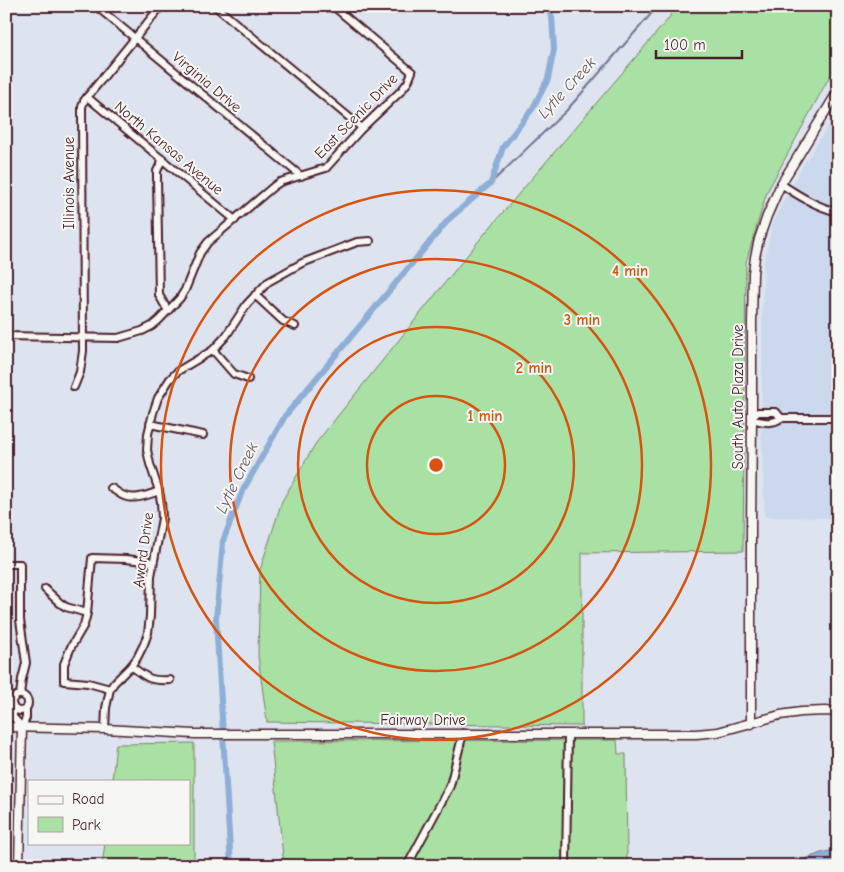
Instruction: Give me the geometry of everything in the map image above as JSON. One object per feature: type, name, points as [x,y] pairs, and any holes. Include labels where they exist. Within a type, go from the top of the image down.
[{"type":"street","name":"Virginia Drive","points":[[96,6],[302,176]]},
{"type":"street","name":"Illinois Avenue","points":[[74,387],[82,364],[83,337],[81,114],[84,101],[161,6]]},
{"type":"street","points":[[215,6],[362,128]]},
{"type":"street","name":"East Scenic Drive","points":[[6,336],[118,338],[132,335],[152,326],[168,311],[185,290],[200,254],[214,237],[280,182],[326,168],[362,128],[401,91],[408,82],[412,72],[333,6]]},
{"type":"street","name":"South Auto Plaza Drive","points":[[751,724],[753,273],[759,239],[781,184],[838,91]]},
{"type":"street","name":"North Kansas Avenue","points":[[87,97],[235,220]]},
{"type":"street","points":[[162,159],[157,171],[159,295],[168,311]]},
{"type":"street","points":[[781,184],[809,201],[838,212]]},
{"type":"street","name":"Award Drive","points":[[110,689],[137,658],[148,633],[150,585],[162,518],[159,492],[147,450],[150,424],[158,398],[178,370],[212,350],[226,336],[255,295],[268,282],[302,263],[357,242],[370,241]]},
{"type":"street","points":[[255,295],[283,321],[295,326]]},
{"type":"street","points":[[212,350],[234,374],[248,379]]},
{"type":"street","points":[[752,418],[758,412],[776,412],[782,418],[838,418]]},
{"type":"street","points":[[150,424],[203,435]]},
{"type":"street","points":[[112,488],[123,496],[131,497],[159,492]]},
{"type":"street","points":[[105,729],[106,708],[110,689],[88,683],[64,681],[64,664],[71,647],[84,625],[87,613],[92,558],[153,562]]},
{"type":"street","points":[[6,564],[20,564],[20,620],[26,663],[20,695]]},
{"type":"street","points":[[45,589],[60,604],[87,613]]},
{"type":"street","points":[[131,666],[151,680],[170,680]]},
{"type":"street","points":[[19,866],[22,727],[26,718],[28,701],[25,696],[20,695],[14,698],[12,704],[13,717],[22,727]]},
{"type":"street","points":[[13,706],[19,710],[26,708]]},
{"type":"street","points":[[6,710],[13,706]]},
{"type":"street","name":"Fairway Drive","points":[[6,727],[265,735],[463,733],[696,734],[718,732],[780,715],[824,710],[838,712]]},
{"type":"street","points":[[407,866],[450,786],[463,733]]},
{"type":"street","points":[[566,866],[568,734]]},
{"type":"shaded area","points":[[838,111],[838,518],[765,517],[761,429],[764,263],[773,222],[803,165]]},
{"type":"green space","points":[[675,6],[838,6],[838,61],[767,192],[746,262],[743,551],[582,553],[582,726],[267,722],[258,656],[260,570],[282,501],[316,443],[481,238],[669,18]]},
{"type":"green space","points":[[617,740],[618,754],[626,754],[627,866],[284,866],[271,741]]},
{"type":"green space","points":[[194,743],[194,866],[102,866],[105,844],[190,844],[190,780],[112,780],[116,744]]},
{"type":"water","points":[[838,849],[838,866],[787,866],[821,853]]},
{"type":"waterway","name":"Lytle Creek","points":[[231,866],[216,619],[223,541],[242,492],[285,416],[449,219],[491,183],[503,147],[533,108],[548,79],[554,49],[552,17],[548,6]]},
{"type":"waterway","name":"Lytle Creek","points":[[491,183],[566,111],[658,6]]}]
